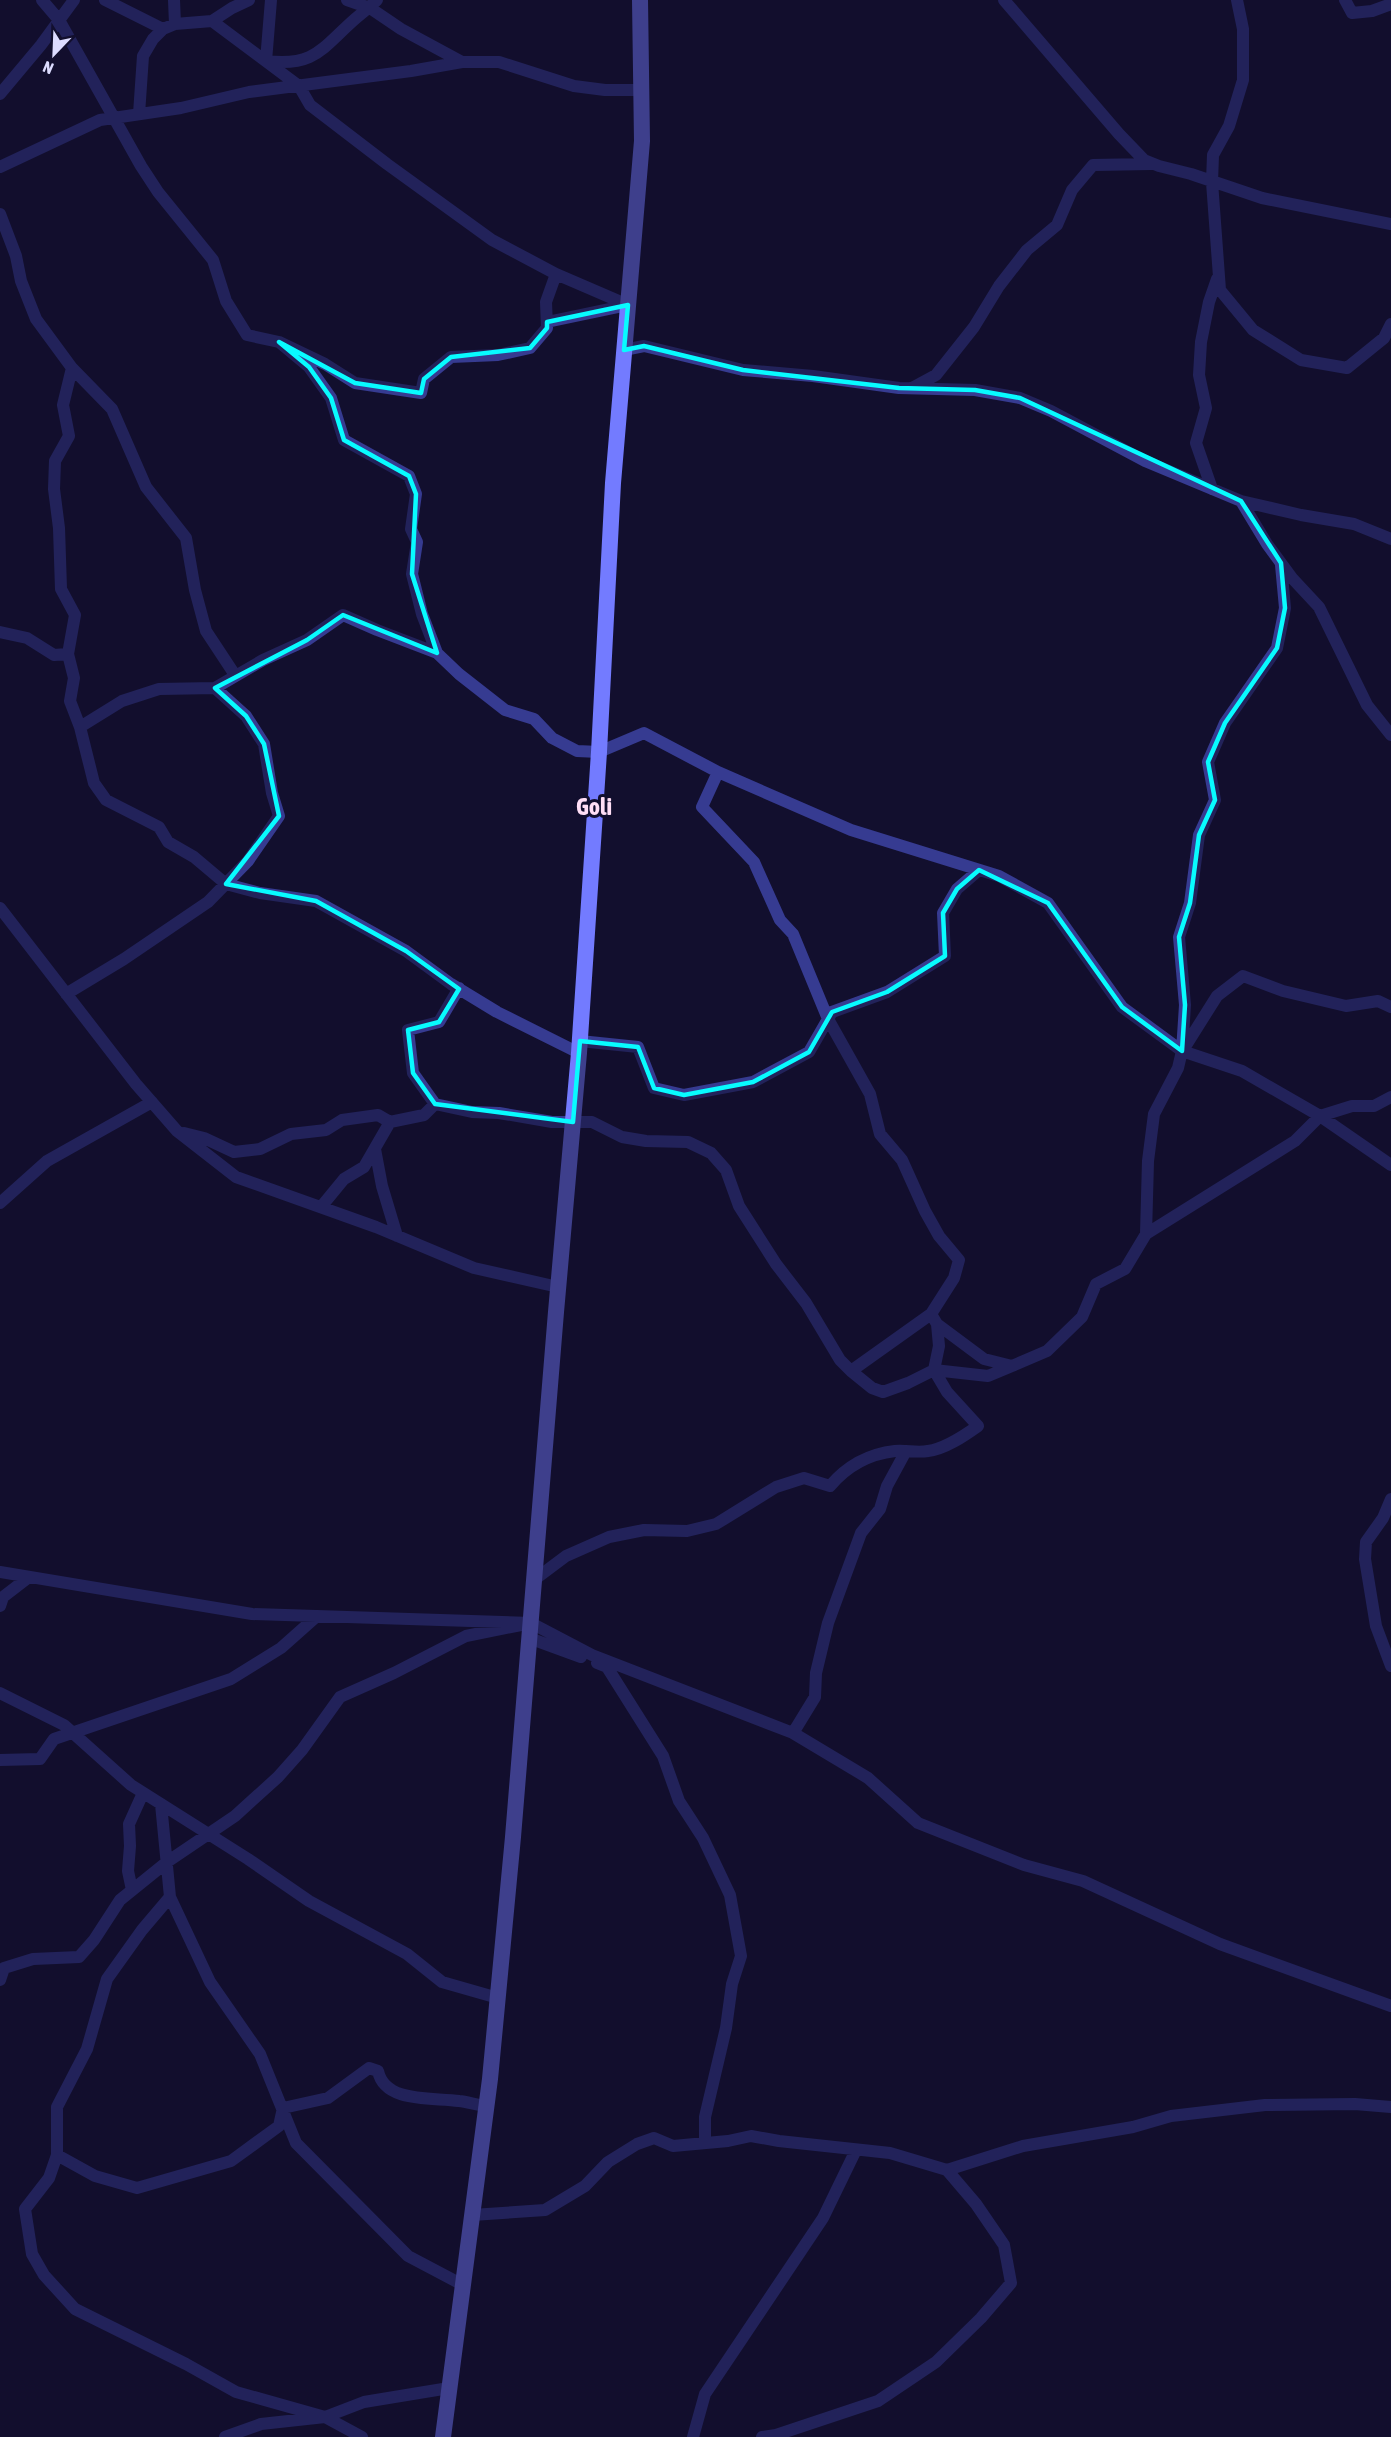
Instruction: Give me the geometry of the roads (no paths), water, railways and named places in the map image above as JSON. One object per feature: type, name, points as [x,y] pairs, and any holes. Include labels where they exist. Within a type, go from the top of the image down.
[{"type":"main road","points":[[443,2437],[487,2106],[498,1998],[580,1047],[613,483],[642,141],[640,0]]},
{"type":"street","points":[[42,0],[59,20],[158,192],[213,260],[226,301],[247,335],[279,342],[325,364],[355,383],[421,393],[424,380],[451,357],[498,355],[530,348],[547,328],[546,302],[556,274]]},
{"type":"street","points":[[0,94],[74,0]]},
{"type":"street","points":[[105,0],[163,29]]},
{"type":"street","points":[[174,0],[176,24]]},
{"type":"street","points":[[139,114],[143,56],[153,39],[163,29],[176,24],[212,21],[249,0]]},
{"type":"street","points":[[266,61],[271,0]]},
{"type":"street","points":[[346,0],[373,4],[400,29],[462,62]]},
{"type":"street","points":[[1004,0],[1119,134],[1138,154],[1152,164]]},
{"type":"street","points":[[1237,0],[1243,29],[1243,80],[1229,126],[1213,155],[1212,182],[1220,290],[1253,330],[1301,360],[1347,368],[1384,338],[1391,324]]},
{"type":"street","points":[[1345,0],[1352,13],[1391,4]]},
{"type":"street","points":[[266,61],[287,64],[309,59],[329,46],[373,4]]},
{"type":"street","points":[[212,21],[299,86],[310,105],[492,240],[556,274],[628,305]]},
{"type":"street","points":[[0,167],[100,120],[181,108],[249,92],[462,62],[499,63],[574,86],[605,90],[642,90]]},
{"type":"street","points":[[911,388],[936,375],[974,327],[999,286],[1027,250],[1057,225],[1072,190],[1093,165],[1152,164],[1262,198],[1391,224]]},
{"type":"street","points":[[0,214],[16,256],[21,281],[36,319],[72,368],[112,410],[146,487],[186,538],[195,590],[206,631],[235,675]]},
{"type":"street","points":[[1212,489],[1196,443],[1206,408],[1199,375],[1201,342],[1209,302],[1218,275]]},
{"type":"street","points":[[547,322],[628,305]]},
{"type":"street","points":[[279,342],[309,368],[331,398],[344,440],[409,476],[416,494],[411,529],[417,542],[412,574],[422,614],[437,653]]},
{"type":"street","points":[[624,350],[644,346],[743,370],[911,388],[975,390],[1020,398],[1051,411],[1145,460],[1241,501],[1354,524],[1391,539]]},
{"type":"street","points":[[72,368],[63,405],[69,436],[55,461],[54,489],[59,528],[61,589],[75,615],[68,654],[74,678],[70,701],[80,727],[93,783],[106,800],[159,827],[168,842],[194,857],[226,884],[260,893],[316,901],[406,951],[498,1012],[580,1047],[638,1047],[654,1088],[684,1095],[753,1082],[809,1052],[832,1012],[887,992],[945,956],[943,913],[957,889],[979,870]]},
{"type":"street","points":[[1241,501],[1292,578],[1319,607],[1367,705],[1391,735]]},
{"type":"street","points":[[1146,1234],[1148,1161],[1154,1114],[1178,1068],[1182,1052],[1185,1005],[1179,937],[1190,903],[1199,835],[1215,800],[1208,762],[1225,723],[1277,648],[1286,608],[1281,563]]},
{"type":"street","points":[[80,727],[122,701],[159,689],[215,688],[235,675],[307,640],[343,615],[437,653],[459,674],[505,710],[534,719],[552,738],[577,751],[599,752],[644,733],[718,772],[851,830],[999,876],[1048,903],[1122,1007],[1182,1052],[1242,1071],[1320,1116],[1391,1166]]},
{"type":"street","points":[[0,632],[27,638],[54,655],[68,654]]},
{"type":"street","points":[[66,994],[208,902],[248,861],[279,816],[272,793],[264,744],[246,716],[215,688]]},
{"type":"street","points":[[718,772],[702,807],[754,862],[780,920],[793,934],[828,1019],[870,1094],[880,1134],[902,1160],[939,1236],[958,1260],[954,1278],[934,1319],[851,1371]]},
{"type":"street","points":[[0,908],[177,1131],[236,1177],[397,1236],[474,1268],[558,1287]]},
{"type":"street","points":[[1182,1052],[1217,996],[1244,976],[1283,991],[1346,1006],[1378,1001],[1391,1007]]},
{"type":"street","points":[[459,988],[438,1022],[408,1030],[413,1073],[435,1104],[472,1112],[499,1113],[552,1122],[592,1122],[622,1137],[646,1141],[688,1142],[711,1153],[726,1170],[739,1206],[776,1264],[806,1303],[840,1360],[872,1388],[883,1392],[934,1370],[988,1376],[1047,1351],[1082,1317],[1096,1284],[1125,1269],[1146,1234],[1294,1141],[1320,1116],[1352,1106],[1374,1106],[1391,1097]]},
{"type":"street","points":[[0,1203],[47,1161],[152,1102]]},
{"type":"street","points":[[177,1131],[204,1138],[234,1152],[260,1149],[291,1134],[326,1130],[342,1120],[378,1115],[390,1122],[424,1115],[435,1104]]},
{"type":"street","points":[[321,1207],[344,1179],[364,1167],[390,1122]]},
{"type":"street","points":[[375,1149],[382,1186],[397,1236]]},
{"type":"street","points":[[934,1319],[984,1359],[1012,1366]]},
{"type":"street","points":[[534,1580],[566,1556],[609,1537],[644,1530],[687,1531],[716,1524],[776,1487],[804,1478],[830,1486],[840,1473],[857,1461],[893,1451],[930,1451],[962,1437],[978,1426],[947,1392],[934,1370],[939,1346],[934,1319]]},
{"type":"street","points":[[793,1733],[815,1697],[816,1673],[828,1623],[861,1533],[880,1509],[887,1486],[906,1451]]},
{"type":"street","points":[[1391,1499],[1383,1518],[1366,1542],[1365,1559],[1376,1626],[1391,1666]]},
{"type":"street","points":[[0,1572],[252,1614],[317,1616],[530,1631],[793,1733],[868,1778],[918,1823],[1024,1865],[1083,1881],[1220,1944],[1391,2006]]},
{"type":"street","points":[[0,1606],[3,1597],[29,1577]]},
{"type":"street","points":[[0,1760],[40,1759],[54,1739],[231,1679],[281,1648],[317,1616]]},
{"type":"street","points":[[0,1980],[4,1968],[33,1959],[79,1957],[94,1940],[120,1900],[167,1862],[235,1816],[278,1777],[302,1750],[340,1697],[466,1636],[530,1631],[607,1667],[663,1756],[679,1801],[703,1838],[730,1895],[741,1956],[732,1984],[726,2028],[705,2117],[705,2143]]},
{"type":"street","points":[[0,1693],[64,1725],[131,1785],[309,1901],[407,1954],[442,1982],[498,1998]]},
{"type":"street","points":[[132,1890],[128,1870],[129,1824],[143,1793]]},
{"type":"street","points":[[161,1804],[170,1898],[210,1982],[261,2054],[296,2143],[408,2256],[463,2285]]},
{"type":"street","points":[[170,1898],[142,1930],[107,1979],[87,2049],[57,2107],[57,2155],[49,2178],[25,2209],[32,2254],[44,2275],[75,2309],[186,2364],[236,2392],[296,2411],[325,2417],[362,2437]]},
{"type":"street","points":[[283,2108],[328,2098],[369,2068],[378,2071],[380,2081],[391,2091],[432,2100],[459,2100],[487,2106]]},
{"type":"street","points":[[947,2170],[1023,2146],[1133,2127],[1171,2116],[1265,2105],[1355,2104],[1391,2107]]},
{"type":"street","points":[[57,2155],[95,2175],[137,2188],[231,2161],[279,2126],[283,2108]]},
{"type":"street","points":[[472,2215],[545,2210],[585,2186],[608,2162],[637,2144],[654,2138],[673,2146],[751,2136],[890,2153],[947,2170],[976,2204],[1004,2245],[1011,2283],[981,2318],[936,2362],[878,2401],[776,2435],[762,2437]]},
{"type":"street","points":[[693,2437],[705,2394],[823,2218],[856,2150]]},
{"type":"street","points":[[225,2437],[261,2424],[325,2417],[364,2402],[449,2388]]},
{"type":"district","name":"Goli","points":[[594,806]]}]
